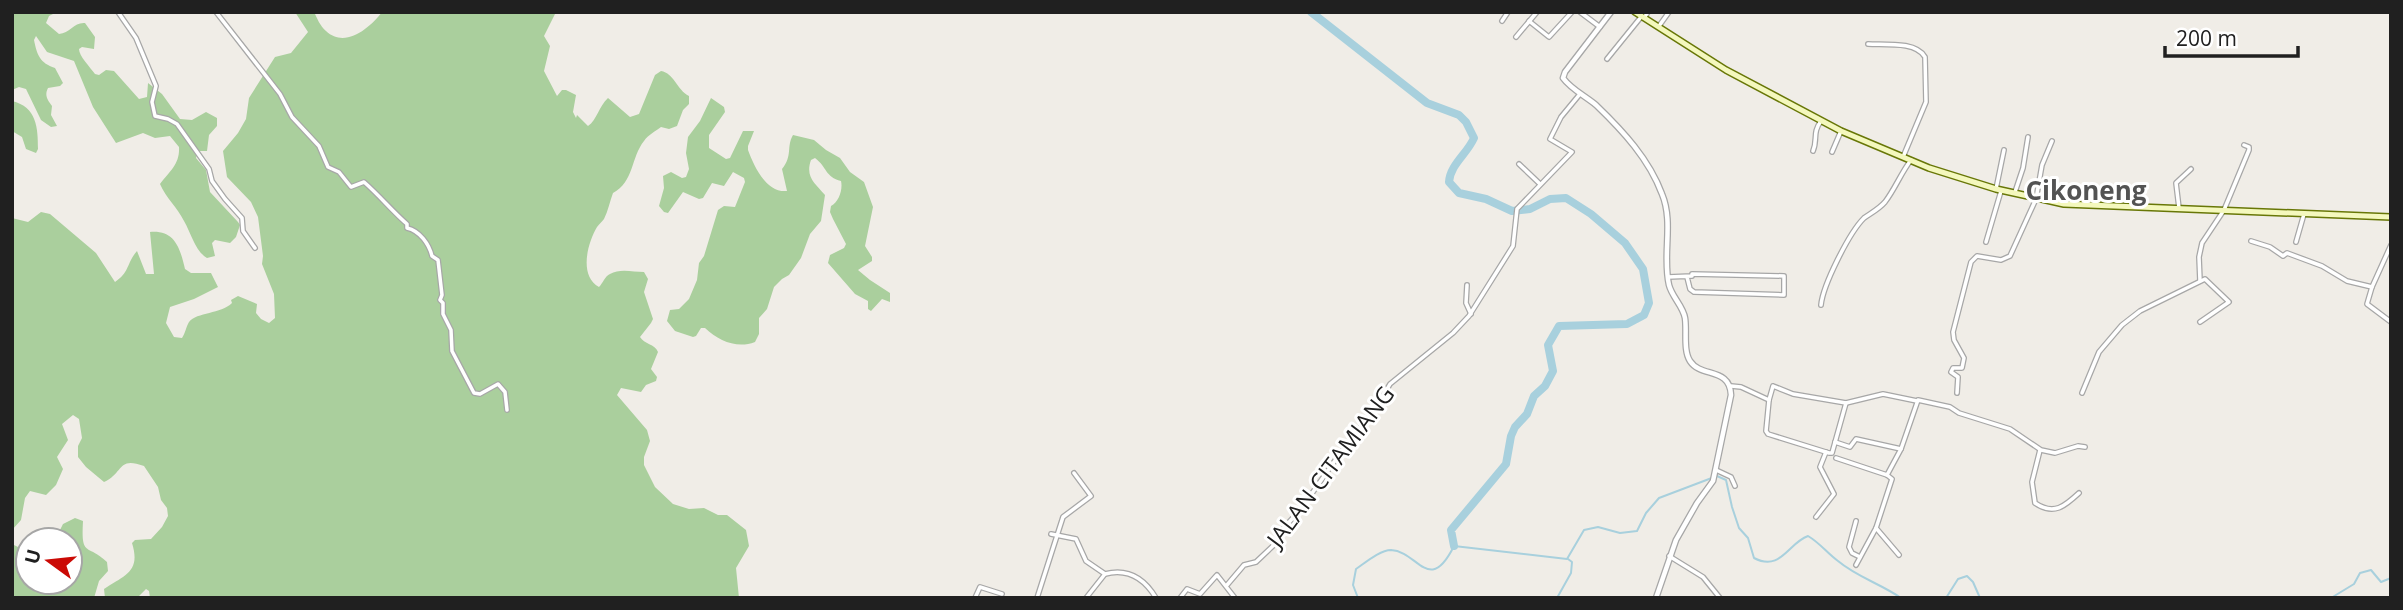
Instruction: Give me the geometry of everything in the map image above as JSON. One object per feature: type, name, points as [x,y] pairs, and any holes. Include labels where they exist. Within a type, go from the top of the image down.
[{"type":"main road","points":[[1640,16],[1726,70],[1821,121],[1903,157],[1962,180],[1998,190],[2064,204],[2391,217]]},
{"type":"street","points":[[118,12],[136,38],[156,86],[152,102],[155,116],[177,124],[209,169],[218,190],[242,218],[243,232],[255,248]]},
{"type":"street","points":[[216,12],[280,94],[292,117],[319,146],[328,167],[339,172],[351,187],[364,182],[386,201],[390,209],[407,224],[407,228],[412,229],[429,245],[432,256],[438,260],[442,295],[440,300],[451,330],[452,351],[474,393],[480,394],[498,384],[505,392],[507,410]]},
{"type":"street","points":[[1502,21],[1508,12]]},
{"type":"street","points":[[1516,37],[1537,12]]},
{"type":"street","points":[[1529,21],[1550,36],[1572,12]]},
{"type":"street","points":[[1580,12],[1600,27]]},
{"type":"street","points":[[1611,12],[1563,74],[1564,80],[1621,131],[1652,171],[1667,211],[1668,276],[1671,291],[1685,317],[1690,361],[1724,378],[1731,386],[1713,481],[1676,540],[1656,598]]},
{"type":"street","points":[[1607,59],[1640,16],[1648,12]]},
{"type":"street","points":[[1658,28],[1669,12]]},
{"type":"street","points":[[1868,44],[1914,48],[1923,52],[1925,57],[1926,102],[1903,157]]},
{"type":"street","points":[[1519,164],[1540,184],[1572,152],[1550,139],[1561,117],[1580,94]]},
{"type":"street","points":[[1813,151],[1816,128],[1821,121]]},
{"type":"street","points":[[1832,152],[1842,131]]},
{"type":"street","points":[[2015,194],[2028,137]]},
{"type":"street","points":[[1956,393],[1958,376],[1952,374],[1952,369],[1962,368],[1964,358],[1954,340],[1953,332],[1971,261],[1977,256],[2001,260],[2007,258],[2036,199],[2043,162],[2052,141]]},
{"type":"street","points":[[2200,281],[2199,257],[2202,243],[2224,210],[2249,150],[2249,147],[2244,145]]},
{"type":"street","points":[[1986,242],[2004,149]]},
{"type":"street","points":[[1821,305],[1824,290],[1844,246],[1864,219],[1874,214],[1886,200],[1911,160]]},
{"type":"street","points":[[2179,208],[2176,183],[2191,169]]},
{"type":"street","name":"JALAN CITAMIANG","points":[[1227,586],[1244,565],[1256,562],[1276,543],[1281,531],[1301,509],[1340,452],[1375,410],[1390,384],[1453,333],[1471,314],[1512,249],[1517,209],[1540,184]]},
{"type":"street","points":[[2297,242],[2304,214]]},
{"type":"street","points":[[2250,241],[2270,247],[2283,256],[2287,253],[2322,266],[2347,281],[2372,287]]},
{"type":"street","points":[[2391,245],[2367,304],[2391,322]]},
{"type":"street","points":[[1668,276],[1784,276],[1784,295],[1694,292],[1690,289],[1687,277]]},
{"type":"street","points":[[2082,393],[2099,352],[2119,328],[2140,312],[2206,280],[2229,302],[2200,322]]},
{"type":"street","points":[[1467,285],[1466,303],[1471,314]]},
{"type":"street","points":[[1958,380],[1964,384]]},
{"type":"street","points":[[1731,386],[1741,387],[1769,400]]},
{"type":"street","points":[[1846,403],[1832,453],[1767,433],[1769,400],[1773,386],[1794,394],[1846,403],[1883,394],[1950,407],[1959,413],[2010,429],[2040,450],[2055,453],[2078,446],[2085,447]]},
{"type":"street","points":[[1887,475],[1901,449],[1917,401]]},
{"type":"street","points":[[1835,442],[1850,447],[1856,439],[1901,449]]},
{"type":"street","points":[[2040,450],[2032,482],[2036,504],[2057,509],[2079,493]]},
{"type":"street","points":[[1816,517],[1834,495],[1820,467],[1826,452]]},
{"type":"street","points":[[1836,458],[1892,479],[1876,528],[1856,565]]},
{"type":"street","points":[[1716,471],[1731,477],[1735,486]]},
{"type":"street","points":[[1037,598],[1053,535],[1064,514],[1091,496],[1074,473]]},
{"type":"street","points":[[1856,521],[1849,547],[1852,553],[1860,558]]},
{"type":"street","points":[[1876,528],[1899,555]]},
{"type":"street","points":[[1053,535],[1076,539],[1086,561],[1105,574],[1124,572],[1138,577],[1156,598]]},
{"type":"street","points":[[1669,556],[1703,577],[1720,598]]},
{"type":"street","points":[[1087,598],[1105,574]]},
{"type":"street","points":[[1181,597],[1188,589],[1196,595],[1200,594],[1217,575],[1236,598]]},
{"type":"street","points":[[975,598],[980,586],[1002,594]]},
{"type":"green space","points":[[12,12],[57,12],[49,16],[46,23],[59,34],[85,23],[95,37],[94,49],[82,47],[79,52],[95,74],[99,75],[106,70],[114,71],[139,99],[147,97],[148,83],[162,94],[180,119],[192,120],[206,112],[217,118],[217,126],[209,135],[207,151],[198,151],[196,158],[206,170],[210,192],[240,225],[236,237],[230,243],[215,240],[212,243],[215,256],[207,258],[199,251],[160,184],[176,163],[179,147],[170,136],[155,138],[143,133],[116,143],[93,107],[74,61],[47,52],[36,36],[34,40],[40,58],[55,68],[63,83],[48,88],[46,93],[52,106],[51,115],[57,126],[51,127],[41,120],[26,89],[19,87],[12,90]]},
{"type":"green space","points":[[295,12],[314,12],[324,29],[341,38],[364,30],[382,12],[556,12],[544,36],[550,46],[544,71],[557,96],[562,90],[576,95],[573,112],[576,118],[577,115],[588,126],[608,98],[630,117],[639,114],[655,75],[661,71],[669,75],[689,96],[689,104],[683,110],[677,126],[669,129],[661,127],[640,147],[629,176],[613,193],[604,219],[593,234],[587,268],[593,282],[599,287],[608,275],[618,271],[644,272],[648,279],[644,292],[653,319],[640,337],[658,352],[651,369],[657,377],[656,381],[646,385],[641,392],[621,388],[617,395],[647,430],[650,441],[644,465],[655,487],[673,504],[689,509],[704,508],[718,515],[727,515],[746,530],[749,546],[736,568],[739,598],[150,598],[146,589],[137,598],[105,598],[104,589],[133,567],[132,543],[135,540],[151,539],[168,516],[167,508],[161,500],[158,487],[144,466],[125,464],[104,482],[86,467],[78,457],[78,446],[82,438],[79,419],[73,415],[62,424],[68,440],[57,457],[63,469],[56,485],[46,495],[30,491],[25,498],[21,520],[12,530],[12,218],[28,222],[41,212],[50,214],[96,253],[115,282],[123,275],[137,251],[146,274],[154,274],[150,232],[171,237],[181,254],[185,269],[191,273],[211,273],[218,287],[170,307],[166,323],[174,337],[182,338],[193,319],[227,307],[232,303],[231,300],[238,296],[257,304],[256,313],[269,323],[275,318],[274,294],[262,264],[258,217],[251,202],[227,177],[223,151],[246,119],[249,98],[275,57],[291,53],[308,32]]},
{"type":"green space","points":[[711,98],[724,107],[725,112],[709,135],[709,148],[726,159],[730,158],[743,131],[754,131],[748,150],[762,177],[773,188],[787,191],[782,169],[793,135],[814,140],[840,158],[850,172],[864,182],[873,207],[865,246],[872,261],[858,270],[890,293],[890,302],[882,299],[871,311],[868,309],[868,301],[855,294],[828,263],[830,255],[844,248],[846,244],[830,212],[831,206],[840,195],[841,181],[832,177],[815,158],[811,160],[809,171],[825,195],[821,221],[810,234],[801,258],[789,275],[774,287],[767,309],[759,318],[759,334],[755,342],[735,344],[716,337],[705,328],[701,328],[693,337],[675,331],[667,321],[670,310],[679,309],[689,299],[718,210],[724,206],[735,207],[745,182],[744,178],[733,172],[724,186],[712,183],[703,198],[699,199],[683,192],[668,213],[659,206],[664,188],[663,176],[671,172],[682,178],[686,177],[689,169],[686,153],[688,137],[700,121]]},
{"type":"green space","points":[[12,101],[27,108],[34,119],[38,141],[36,153],[26,149],[22,137],[12,131]]},
{"type":"green space","points":[[75,518],[83,521],[83,526],[62,526]]},
{"type":"green space","points":[[12,544],[14,596],[84,596],[84,545],[107,562],[108,571],[99,581],[94,598],[12,598]]},
{"type":"waterway","points":[[1311,12],[1427,103],[1459,115],[1466,122],[1474,138],[1452,170],[1449,182],[1459,193],[1486,199],[1512,211],[1530,209],[1550,199],[1566,198],[1591,214],[1625,243],[1643,269],[1649,303],[1644,315],[1627,324],[1559,326],[1548,345],[1553,371],[1545,386],[1534,396],[1527,414],[1515,427],[1506,464],[1451,530],[1454,546]]},
{"type":"waterway","points":[[1358,598],[1353,585],[1356,569],[1382,552],[1400,552],[1430,570],[1445,561],[1454,546],[1567,559],[1584,530],[1598,527],[1620,533],[1637,531],[1646,513],[1659,498],[1717,476],[1726,480],[1739,528],[1748,538],[1754,558],[1763,561],[1778,559],[1808,536],[1845,567],[1901,598]]},
{"type":"waterway","points":[[1557,598],[1571,573],[1572,562],[1568,559]]},
{"type":"waterway","points":[[2331,598],[2354,584],[2360,573],[2371,570],[2381,582],[2391,578]]},
{"type":"waterway","points":[[1946,598],[1958,579],[1967,576],[1973,582],[1980,598]]},
{"type":"district","name":"Cikoneng","points":[[2086,190]]}]
